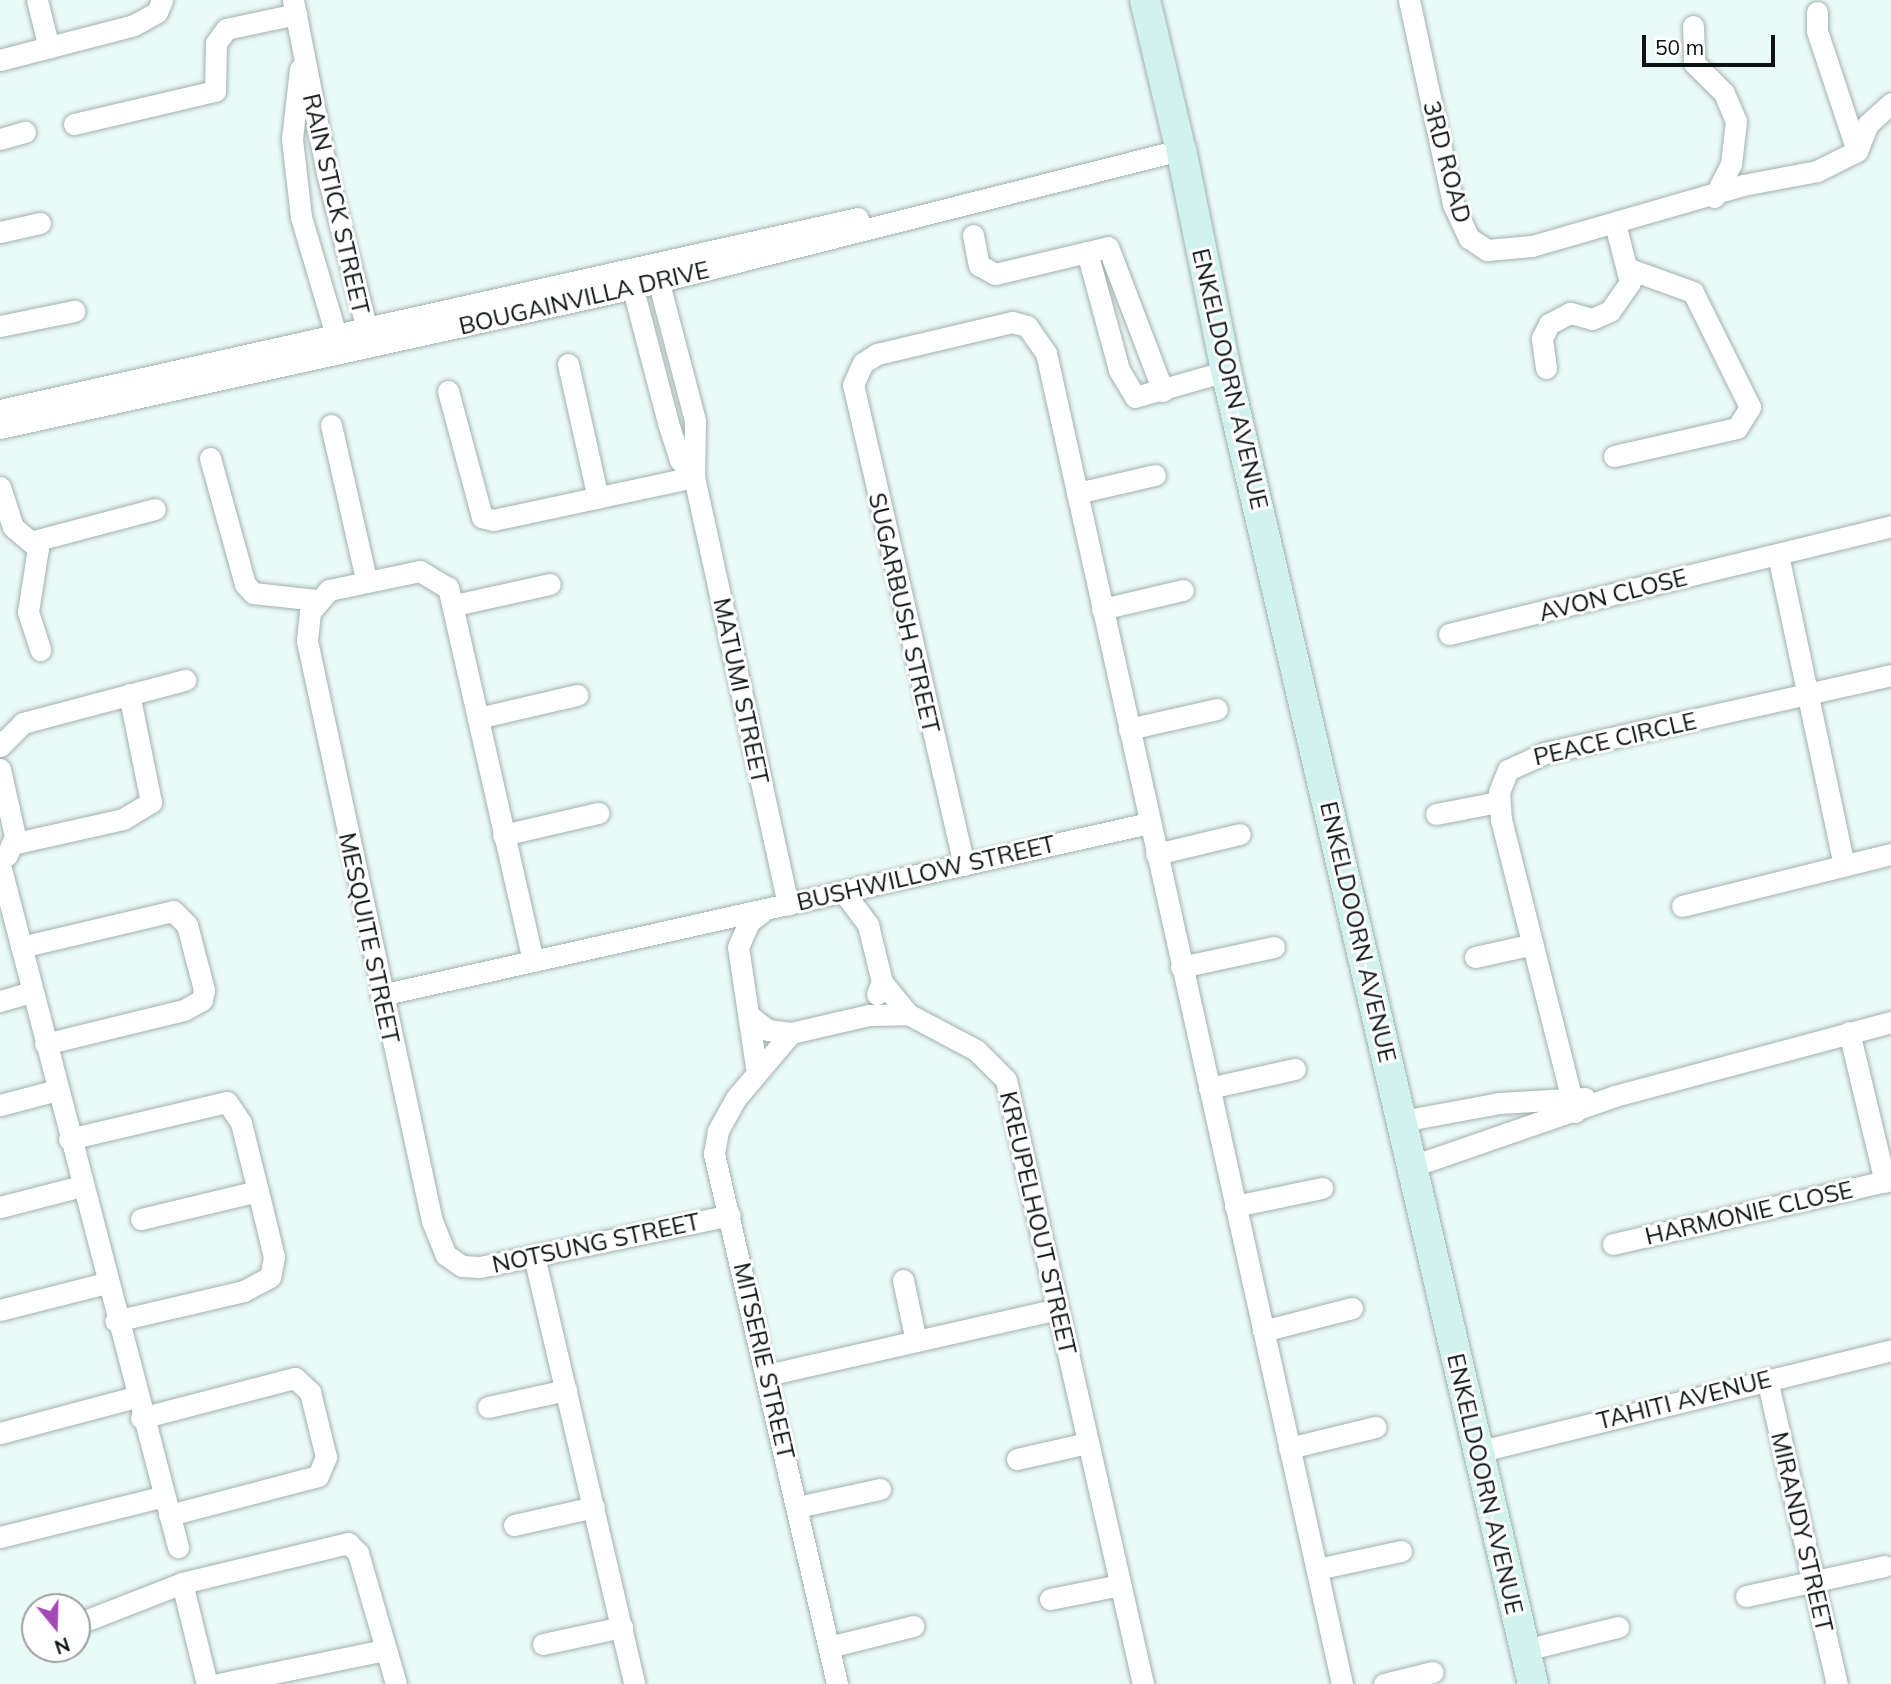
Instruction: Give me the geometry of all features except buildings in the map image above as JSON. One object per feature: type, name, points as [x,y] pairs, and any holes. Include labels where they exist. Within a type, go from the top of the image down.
[{"type":"street","points":[[37,0],[49,48]]},
{"type":"street","points":[[0,60],[134,24],[157,12],[162,0]]},
{"type":"street","name":"ENKELDOORN AVENUE","points":[[1145,0],[1172,146],[1402,1121],[1410,1167],[1476,1452],[1533,1684]]},
{"type":"street","name":"3RD ROAD","points":[[1409,0],[1453,204],[1469,239],[1487,250],[1508,250],[1817,171],[1857,151]]},
{"type":"street","points":[[74,124],[215,91],[216,43],[226,29],[294,7]]},
{"type":"street","name":"RAIN STICK STREET","points":[[294,7],[302,61],[369,339]]},
{"type":"street","points":[[1817,12],[1817,31],[1857,151]]},
{"type":"street","points":[[1693,26],[1694,63],[1724,93],[1736,121],[1731,164],[1714,197]]},
{"type":"street","name":"RAIN STICK STREET","points":[[302,61],[292,139],[296,179],[340,346]]},
{"type":"street","points":[[1857,151],[1868,124],[1891,103]]},
{"type":"street","points":[[0,139],[25,132]]},
{"type":"street","name":"BOUGAINVILLA DRIVE","points":[[0,428],[369,339],[657,274],[1172,146]]},
{"type":"street","points":[[0,232],[40,223]]},
{"type":"street","points":[[1546,368],[1542,338],[1549,324],[1570,313],[1592,318],[1610,311],[1630,282],[1629,269],[1615,224]]},
{"type":"street","points":[[973,235],[979,265],[995,274],[1108,247],[1163,391]]},
{"type":"street","points":[[1087,252],[1125,384],[1135,397],[1226,371]]},
{"type":"street","points":[[1614,456],[1737,428],[1750,407],[1693,292],[1629,269]]},
{"type":"street","name":"MATUMI STREET","points":[[657,274],[698,436],[694,477]]},
{"type":"street","name":"MATUMI STREET","points":[[631,280],[671,434],[694,477],[788,905]]},
{"type":"street","points":[[0,326],[74,311]]},
{"type":"street","name":"SUGARBUSH STREET","points":[[964,864],[856,410],[853,385],[863,363],[891,349],[1012,322],[1027,326],[1046,353],[1077,493]]},
{"type":"street","name":"BOUGAINVILLA DRIVE","points":[[0,411],[340,346]]},
{"type":"street","points":[[568,364],[598,498]]},
{"type":"street","points":[[449,391],[482,517],[493,520],[694,477]]},
{"type":"street","points":[[331,425],[366,579]]},
{"type":"street","points":[[211,458],[245,584],[253,593],[316,600],[366,579],[420,571],[448,588],[455,605],[503,835],[533,961]]},
{"type":"street","points":[[1155,475],[1077,493],[1342,1684]]},
{"type":"street","points":[[0,487],[13,527],[34,541],[39,558],[27,612],[40,650]]},
{"type":"street","points":[[34,541],[155,509]]},
{"type":"street","name":"AVON CLOSE","points":[[1449,634],[1891,526]]},
{"type":"street","points":[[1778,555],[1844,864]]},
{"type":"street","points":[[455,605],[550,584]]},
{"type":"street","points":[[1102,609],[1183,590]]},
{"type":"street","name":"MESQUITE STREET","points":[[316,600],[307,640],[381,995],[438,1242],[462,1266]]},
{"type":"street","name":"PEACE CIRCLE","points":[[1499,802],[1508,770],[1532,757],[1891,675]]},
{"type":"street","points":[[0,747],[23,723],[185,680]]},
{"type":"street","points":[[4,857],[123,819],[152,802],[130,694]]},
{"type":"street","points":[[478,718],[578,695]]},
{"type":"street","points":[[1129,729],[1217,709]]},
{"type":"street","points":[[0,769],[4,857],[21,947],[115,1321],[178,1547]]},
{"type":"street","points":[[1436,814],[1499,802],[1574,1105]]},
{"type":"street","points":[[503,835],[598,813]]},
{"type":"street","name":"BUSHWILLOW STREET","points":[[381,995],[877,887],[964,864],[1149,823]]},
{"type":"street","points":[[1156,854],[1240,834]]},
{"type":"street","points":[[1682,906],[1891,854]]},
{"type":"street","points":[[867,925],[877,887]]},
{"type":"street","points":[[751,1018],[768,1030],[791,1032],[869,1015],[881,982],[867,925],[845,894]]},
{"type":"street","points":[[21,947],[173,911],[187,925],[204,990],[202,1000],[184,1010],[45,1044]]},
{"type":"street","points":[[756,1067],[751,1018],[739,957],[743,932],[764,911]]},
{"type":"street","points":[[704,924],[724,936],[739,957]]},
{"type":"street","points":[[1475,957],[1533,944]]},
{"type":"street","points":[[1181,967],[1274,947]]},
{"type":"street","name":"KREUPELHOUT STREET","points":[[881,982],[908,1014],[976,1050],[1006,1080],[1143,1684]]},
{"type":"street","points":[[0,1001],[32,992]]},
{"type":"street","name":"KREUPELHOUT STREET","points":[[869,1015],[908,1014]]},
{"type":"street","points":[[1402,1121],[1574,1105],[1891,1022]]},
{"type":"street","points":[[730,1215],[714,1140],[756,1067],[791,1032]]},
{"type":"street","name":"HARMONIE CLOSE","points":[[1613,1244],[1888,1181],[1850,1032]]},
{"type":"street","points":[[1209,1088],[1295,1069]]},
{"type":"street","points":[[0,1105],[57,1090]]},
{"type":"street","points":[[69,1139],[227,1102],[241,1123],[274,1257],[270,1277],[244,1291],[115,1321]]},
{"type":"street","points":[[1410,1167],[1574,1105]]},
{"type":"street","points":[[0,1207],[81,1186]]},
{"type":"street","points":[[1235,1206],[1322,1188]]},
{"type":"street","points":[[141,1219],[258,1191]]},
{"type":"street","name":"NOTSUNG STREET","points":[[462,1266],[534,1256],[730,1215]]},
{"type":"street","name":"MITSERIE STREET","points":[[730,1215],[837,1684]]},
{"type":"street","points":[[534,1256],[634,1684]]},
{"type":"street","points":[[903,1280],[916,1341]]},
{"type":"street","points":[[0,1310],[106,1283]]},
{"type":"street","points":[[1263,1331],[1352,1308]]},
{"type":"street","points":[[767,1375],[1057,1309]]},
{"type":"street","name":"TAHITI AVENUE","points":[[1476,1452],[1891,1350]]},
{"type":"street","points":[[0,1537],[318,1476],[326,1457],[310,1392],[295,1378],[141,1418]]},
{"type":"street","name":"MIRANDY STREET","points":[[1767,1379],[1837,1684]]},
{"type":"street","points":[[488,1407],[566,1390]]},
{"type":"street","points":[[0,1433],[135,1397]]},
{"type":"street","points":[[1289,1448],[1376,1427]]},
{"type":"street","points":[[1017,1459],[1087,1443]]},
{"type":"street","points":[[797,1507],[880,1489]]},
{"type":"street","points":[[514,1525],[594,1507]]},
{"type":"street","points":[[91,1619],[182,1583],[348,1544],[358,1553],[396,1684]]},
{"type":"street","points":[[1317,1569],[1401,1551]]},
{"type":"street","points":[[1746,1596],[1885,1566]]},
{"type":"street","points":[[182,1583],[208,1684]]},
{"type":"street","points":[[1050,1599],[1120,1585]]},
{"type":"street","points":[[829,1647],[913,1626]]},
{"type":"street","points":[[1525,1650],[1618,1627]]},
{"type":"street","points":[[543,1644],[622,1628]]},
{"type":"street","points":[[219,1684],[385,1650]]},
{"type":"street","points":[[1384,1684],[1433,1672]]}]
